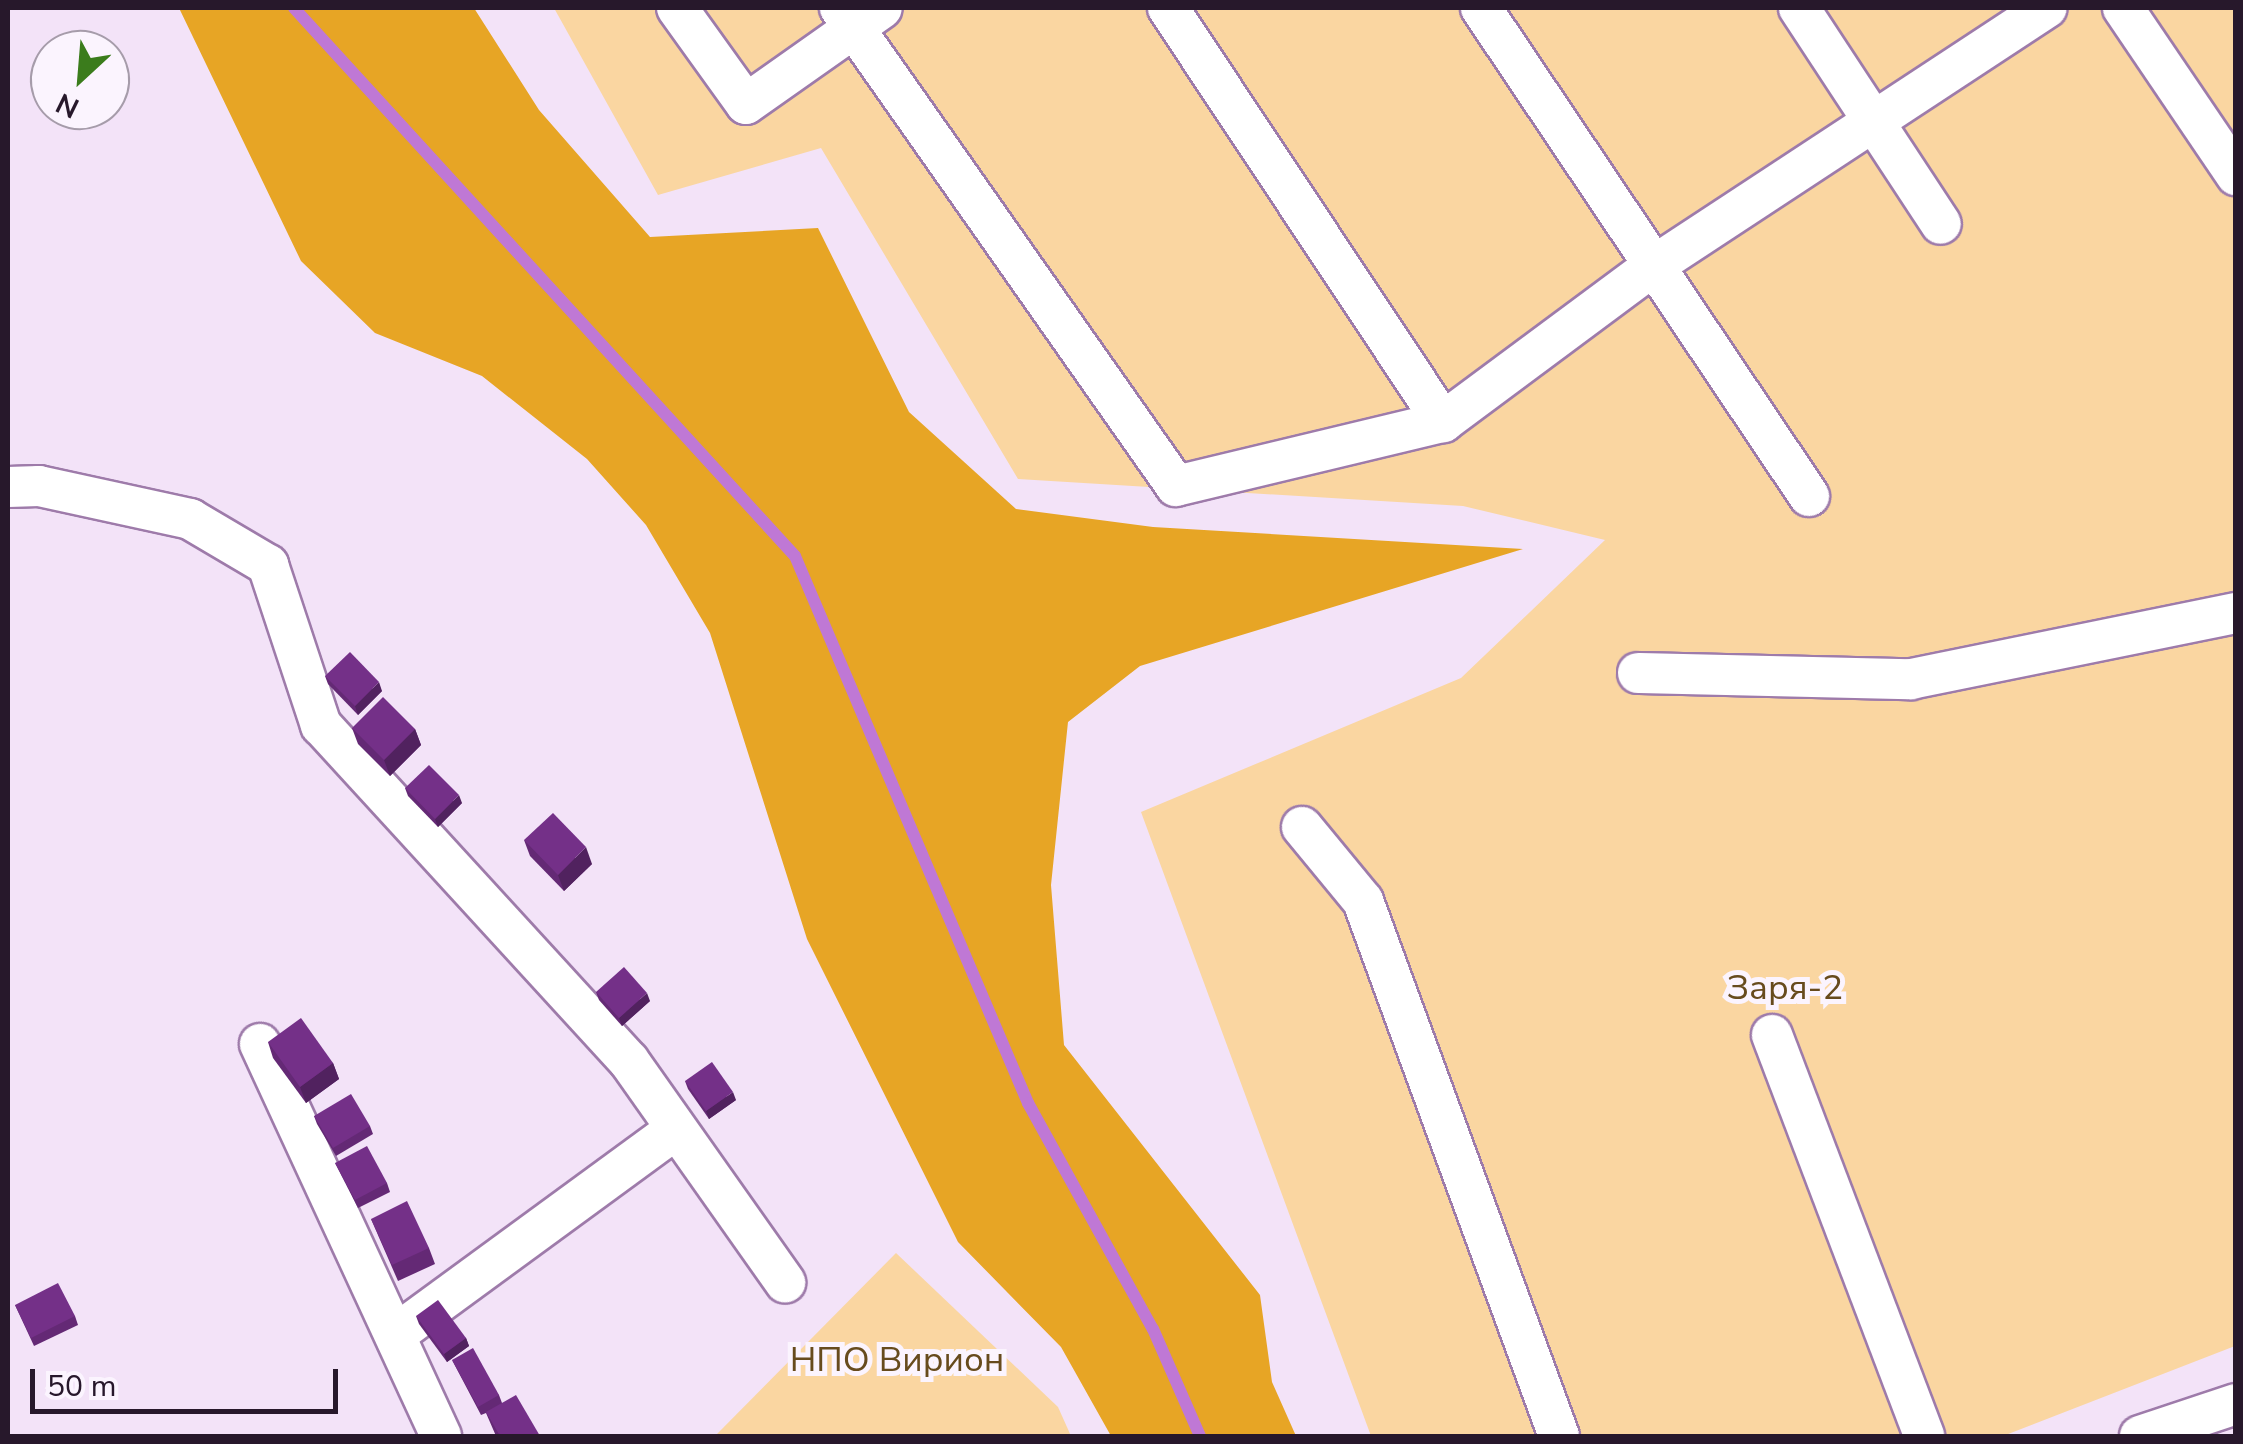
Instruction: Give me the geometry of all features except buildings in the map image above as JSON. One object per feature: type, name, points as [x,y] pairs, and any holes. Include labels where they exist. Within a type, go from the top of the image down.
[{"type":"street","points":[[676,8],[746,104],[859,14],[1176,486],[1443,422],[1652,266],[1872,118],[2046,8]]},
{"type":"street","points":[[1168,8],[1443,422]]},
{"type":"street","points":[[1481,8],[1808,496]]},
{"type":"street","points":[[1798,8],[1942,224]]},
{"type":"street","points":[[2123,8],[2236,175]]},
{"type":"street","points":[[8,487],[38,486],[190,519],[268,565],[321,725],[630,1062],[785,1282]]},
{"type":"street","points":[[1638,673],[1911,679],[2236,613]]},
{"type":"street","points":[[1302,826],[1363,902],[1558,1436]]},
{"type":"street","points":[[1772,1035],[1924,1436]]},
{"type":"street","points":[[260,1044],[441,1436]]},
{"type":"street","points":[[394,1335],[675,1130]]},
{"type":"street","points":[[2140,1436],[2236,1404]]},
{"type":"green space","name":"Заря-2","points":[[554,8],[2235,8],[2235,1346],[2003,1436],[1371,1436],[1141,812],[1461,678],[1605,540],[1463,506],[1018,479],[821,148],[658,195]]},
{"type":"green space","name":"НПО Вирион","points":[[896,1253],[1058,1407],[1071,1436],[715,1436]]},
{"type":"shaded area","points":[[179,8],[474,8],[539,110],[650,237],[818,228],[909,412],[1016,509],[1153,527],[1523,549],[1140,666],[1068,722],[1051,885],[1064,1045],[1260,1295],[1272,1382],[1296,1436],[1111,1436],[1061,1347],[958,1242],[807,939],[710,633],[646,525],[587,459],[482,376],[375,333],[301,261]]},
{"type":"waterway","points":[[294,8],[795,556],[1028,1103],[1153,1329],[1200,1436]]}]
